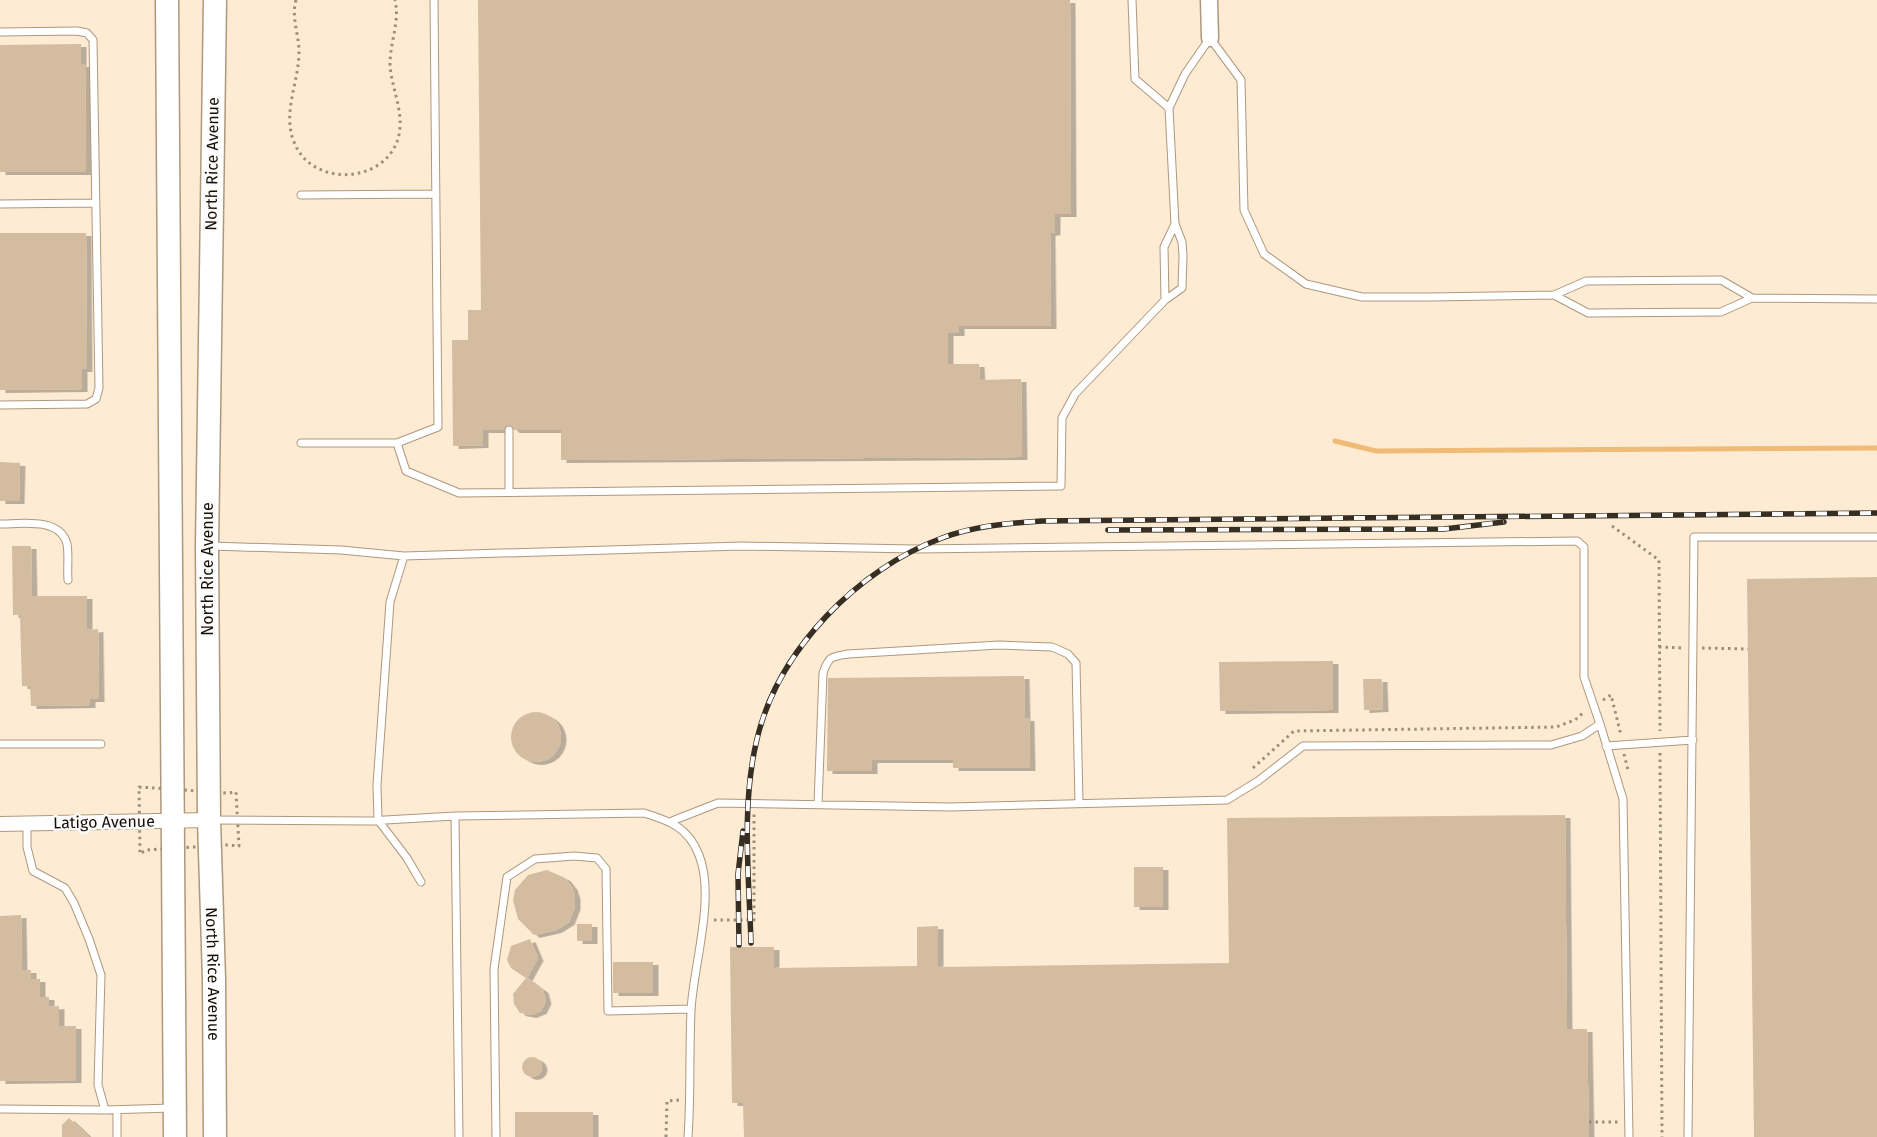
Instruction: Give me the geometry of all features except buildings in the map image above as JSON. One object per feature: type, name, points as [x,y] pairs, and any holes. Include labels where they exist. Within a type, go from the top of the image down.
[{"type":"highway","points":[[167,0],[175,1137]]},
{"type":"highway","name":"North Rice Avenue","points":[[215,0],[207,547],[208,820],[214,979],[215,1137]]},
{"type":"street","points":[[1210,0],[1210,38]]},
{"type":"street","name":"Latigo Avenue","points":[[0,824],[208,820]]},
{"type":"lane","points":[[301,443],[397,443],[438,427],[434,0]]},
{"type":"lane","points":[[1132,0],[1135,79],[1169,108]]},
{"type":"lane","points":[[0,32],[77,31],[86,33],[93,40],[99,388],[96,399],[87,404],[0,405]]},
{"type":"lane","points":[[397,443],[406,471],[459,493],[1061,486],[1062,418],[1075,394],[1165,300],[1182,288],[1182,242],[1175,224],[1169,108],[1185,74],[1210,38],[1241,80],[1244,210],[1264,254],[1306,284],[1362,298],[1554,295],[1586,281],[1721,280],[1752,298]]},
{"type":"lane","points":[[301,195],[436,194]]},
{"type":"lane","points":[[0,204],[96,203]]},
{"type":"lane","points":[[1165,300],[1164,247],[1175,224]]},
{"type":"lane","points":[[1554,295],[1588,313],[1722,312],[1752,298],[1877,299]]},
{"type":"lane","points":[[509,430],[509,492]]},
{"type":"lane","points":[[0,524],[44,524],[58,530],[66,543],[68,580]]},
{"type":"lane","points":[[1688,1137],[1694,537],[1877,537]]},
{"type":"lane","points":[[207,547],[282,548],[404,556],[742,546],[916,549],[1577,541],[1584,547],[1584,677],[1623,799],[1629,1137]]},
{"type":"lane","points":[[404,556],[390,602],[377,785],[378,820],[407,858],[421,882]]},
{"type":"lane","points":[[818,804],[823,673],[827,661],[832,657],[848,654],[999,645],[1052,647],[1068,654],[1076,663],[1079,802]]},
{"type":"lane","points":[[672,821],[718,803],[950,807],[1079,802],[1227,800],[1258,781],[1302,746],[1551,745],[1582,736],[1600,724]]},
{"type":"lane","points":[[1606,746],[1693,740]]},
{"type":"lane","points":[[0,744],[100,744]]},
{"type":"lane","points":[[208,820],[378,820],[455,816],[644,814],[672,821],[687,834],[699,855],[705,905],[691,1009],[691,1100],[688,1137]]},
{"type":"lane","points":[[455,816],[459,1137]]},
{"type":"lane","points":[[27,823],[27,847],[33,871],[64,888],[74,903],[101,975],[98,1085],[105,1110]]},
{"type":"lane","points":[[496,1137],[494,969],[507,877],[535,859],[574,856],[597,858],[606,869],[608,1011],[691,1009]]},
{"type":"lane","points":[[0,1109],[118,1110],[175,1108]]},
{"type":"lane","points":[[116,1137],[118,1110]]},
{"type":"path","points":[[296,0],[294,14],[299,56],[291,98],[290,117],[294,143],[311,164],[320,170],[347,175],[361,173],[374,168],[385,159],[398,137],[399,108],[392,81],[390,61],[398,13],[395,0]]},
{"type":"path","points":[[1612,526],[1659,560],[1662,1137]]},
{"type":"path","points":[[1247,774],[1294,731],[1556,727],[1575,720],[1611,695],[1628,773]]},
{"type":"path","points":[[713,929],[714,920],[754,920],[754,803]]},
{"type":"path","points":[[666,1137],[667,1100],[691,1100]]},
{"type":"path","points":[[1588,1122],[1629,1122]]},
{"type":"waterway","points":[[1335,441],[1376,451],[1877,448]]},
{"type":"railway","points":[[751,943],[747,841],[749,789],[757,739],[768,706],[783,674],[803,644],[826,617],[852,592],[881,570],[911,552],[942,538],[979,528],[1042,521],[1877,513]]},
{"type":"railway","points":[[1108,530],[1444,529],[1504,522]]},
{"type":"railway","points":[[739,945],[738,874],[743,831]]}]
